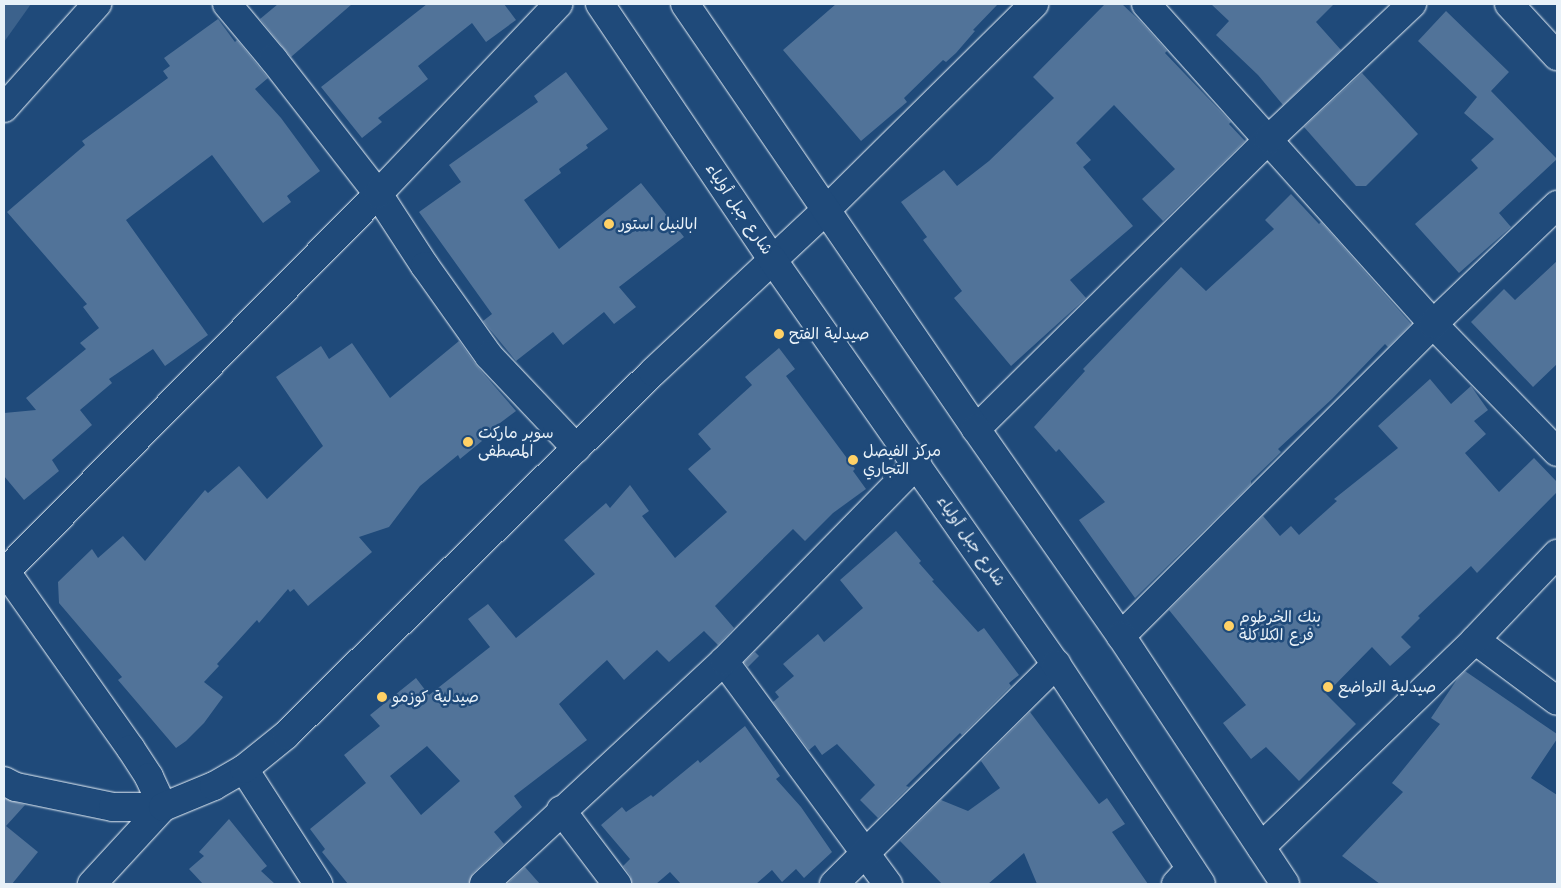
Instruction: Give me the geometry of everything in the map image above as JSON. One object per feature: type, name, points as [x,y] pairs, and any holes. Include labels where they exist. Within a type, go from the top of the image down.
[{"type":"street","points":[[4,108],[97,4]]},
{"type":"street","points":[[227,4],[274,59],[378,194],[425,266],[489,356],[576,448]]},
{"type":"street","points":[[163,807],[149,777],[131,749],[4,571],[378,194],[558,4]]},
{"type":"street","name":"شارع جبل أولياء","points":[[600,4],[772,259],[1056,664],[1189,879]]},
{"type":"street","points":[[685,4],[976,429],[1121,636],[1285,884]]},
{"type":"street","points":[[4,781],[16,787],[113,808],[163,807],[214,786],[244,769],[286,735],[576,448],[772,259],[826,210],[1034,4]]},
{"type":"street","points":[[1146,4],[1433,324],[1557,452]]},
{"type":"street","points":[[976,429],[1269,139],[1412,4]]},
{"type":"street","points":[[1509,4],[1557,56]]},
{"type":"street","points":[[1121,636],[1433,324],[1557,205]]},
{"type":"street","points":[[484,884],[561,810],[724,661],[917,464]]},
{"type":"street","points":[[1261,847],[1475,640],[1557,554]]},
{"type":"street","points":[[1475,640],[1557,701]]},
{"type":"street","points":[[724,661],[888,884]]},
{"type":"street","points":[[834,884],[1056,664]]},
{"type":"street","points":[[244,769],[318,884]]},
{"type":"street","points":[[92,884],[163,807]]},
{"type":"street","points":[[561,810],[616,884]]},
{"type":"shaded area","points":[[4,4],[31,4],[4,42]]},
{"type":"building","points":[[278,4],[352,4],[291,57],[260,19]]},
{"type":"building","points":[[427,4],[504,4],[516,20],[486,42],[472,23],[418,66],[428,79],[378,118],[382,122],[362,138],[321,87]]},
{"type":"building","points":[[836,4],[998,4],[973,30],[975,31],[956,53],[946,62],[943,60],[904,98],[907,102],[861,141],[783,50]]},
{"type":"building","points":[[1105,4],[1122,4],[1141,22],[1167,51],[1165,53],[1231,122],[1229,124],[1245,141],[1163,221],[1142,199],[1175,169],[1114,105],[1076,143],[1091,160],[1083,167],[1133,226],[1070,280],[1086,298],[1011,366],[954,298],[962,291],[923,240],[927,237],[901,202],[944,170],[957,186],[989,161],[1054,98],[1033,77]]},
{"type":"building","points":[[1211,4],[1334,4],[1316,22],[1341,50],[1283,105],[1258,75],[1216,35],[1229,21]]},
{"type":"building","points":[[1446,11],[1509,72],[1491,91],[1557,159],[1499,213],[1511,227],[1459,273],[1415,224],[1478,168],[1471,160],[1494,139],[1464,113],[1477,97],[1418,41]]},
{"type":"building","points":[[218,19],[235,42],[237,40],[268,78],[255,89],[281,118],[320,171],[287,196],[291,202],[263,223],[212,155],[126,220],[208,335],[165,366],[153,349],[109,379],[112,383],[80,410],[92,425],[52,460],[59,471],[24,500],[4,476],[4,413],[36,410],[26,398],[86,349],[80,343],[99,328],[83,307],[87,304],[7,212],[85,145],[82,141],[168,78],[163,71],[170,66],[164,58]]},
{"type":"building","points":[[566,72],[608,129],[586,145],[588,148],[559,169],[561,173],[524,200],[559,249],[641,183],[684,237],[619,287],[636,307],[614,324],[604,312],[563,345],[553,332],[516,361],[483,321],[492,314],[419,212],[461,182],[449,165],[538,102],[534,96]]},
{"type":"building","points":[[1362,73],[1418,134],[1366,186],[1356,186],[1304,127]]},
{"type":"building","points":[[1291,194],[1319,224],[1321,222],[1411,324],[1388,347],[1385,344],[1332,399],[1278,449],[1281,452],[1251,481],[1251,484],[1135,598],[1079,520],[1105,502],[1059,449],[1056,452],[1034,427],[1085,371],[1083,369],[1181,267],[1206,291],[1274,229],[1265,220]]},
{"type":"building","points":[[1557,261],[1557,364],[1533,387],[1471,322],[1504,289],[1515,300]]},
{"type":"building","points":[[459,341],[476,365],[516,411],[480,438],[482,441],[460,459],[458,455],[420,486],[389,527],[359,537],[372,552],[308,606],[294,589],[290,592],[288,589],[259,623],[257,620],[217,664],[219,666],[204,682],[223,697],[204,723],[176,748],[118,680],[122,677],[59,603],[58,582],[92,549],[98,558],[123,536],[145,561],[205,490],[208,493],[239,466],[267,499],[323,446],[276,377],[321,346],[329,359],[352,343],[390,398]]},
{"type":"building","points":[[779,348],[795,369],[786,376],[855,469],[853,471],[866,489],[833,513],[805,541],[793,529],[715,606],[734,628],[718,645],[704,631],[669,662],[657,650],[624,680],[607,660],[559,704],[587,740],[514,796],[522,807],[494,832],[504,844],[473,873],[469,884],[348,884],[322,852],[325,849],[310,829],[366,783],[344,755],[380,726],[370,715],[416,678],[429,695],[490,647],[468,619],[488,604],[516,638],[595,574],[564,540],[606,503],[610,508],[630,485],[649,511],[642,516],[675,558],[727,512],[688,469],[711,449],[698,434],[752,385],[745,377]],"holes":[[[427,746],[460,781],[421,815],[390,776]]]},
{"type":"building","points":[[1430,379],[1451,404],[1471,386],[1488,410],[1474,421],[1486,434],[1465,453],[1499,492],[1534,458],[1557,482],[1557,492],[1477,573],[1471,566],[1418,616],[1420,618],[1401,637],[1411,647],[1390,666],[1372,647],[1326,694],[1356,724],[1299,781],[1266,747],[1251,759],[1223,723],[1246,705],[1169,610],[1263,516],[1280,536],[1291,526],[1299,535],[1337,501],[1334,499],[1398,448],[1378,426]]},
{"type":"building","points":[[896,531],[921,561],[919,563],[934,580],[932,581],[978,632],[984,628],[1019,675],[1009,683],[1011,686],[962,735],[960,733],[906,786],[909,787],[878,818],[860,800],[875,785],[837,744],[822,755],[815,745],[809,750],[773,702],[779,697],[775,692],[794,676],[783,664],[818,634],[824,642],[863,608],[840,580]]},
{"type":"building","points":[[755,652],[759,656],[748,667],[744,662]]},
{"type":"building","points":[[1465,671],[1557,734],[1557,739],[1531,778],[1557,795],[1557,884],[1380,884],[1342,856],[1403,792],[1392,783],[1440,724],[1431,718],[1458,678]]},
{"type":"building","points":[[1030,712],[1099,804],[1107,798],[1125,824],[1112,832],[1148,884],[1037,884],[1024,853],[988,884],[942,884],[900,841],[941,800],[968,811],[1000,788],[981,761]]},
{"type":"building","points":[[745,726],[780,776],[776,779],[801,807],[832,852],[804,878],[796,869],[782,882],[772,870],[756,884],[681,884],[670,872],[656,884],[632,884],[630,875],[623,866],[630,859],[601,825],[622,807],[626,812],[651,795],[653,797],[698,760],[700,763]]},
{"type":"building","points":[[4,798],[25,805],[6,826],[38,852],[12,884],[4,884]]},
{"type":"building","points":[[229,819],[267,866],[261,871],[275,884],[203,884],[189,869],[204,856],[199,852]]},
{"type":"building","points":[[525,867],[540,884],[507,884]]},
{"type":"place","name":"ابالنيل استور","points":[[609,224]]},
{"type":"place","name":"صيدلية الفتح","points":[[779,334]]},
{"type":"place","name":"سوبر ماركت المصطفى","points":[[468,442]]},
{"type":"place","name":"مركز الفيصل التجاري","points":[[853,460]]},
{"type":"place","name":"بنك الخرطوم فرع الكلاكلة","points":[[1229,626]]},
{"type":"place","name":"صيدلية التواضع","points":[[1328,687]]},
{"type":"place","name":"صيدلية كوزمو","points":[[382,697]]}]
